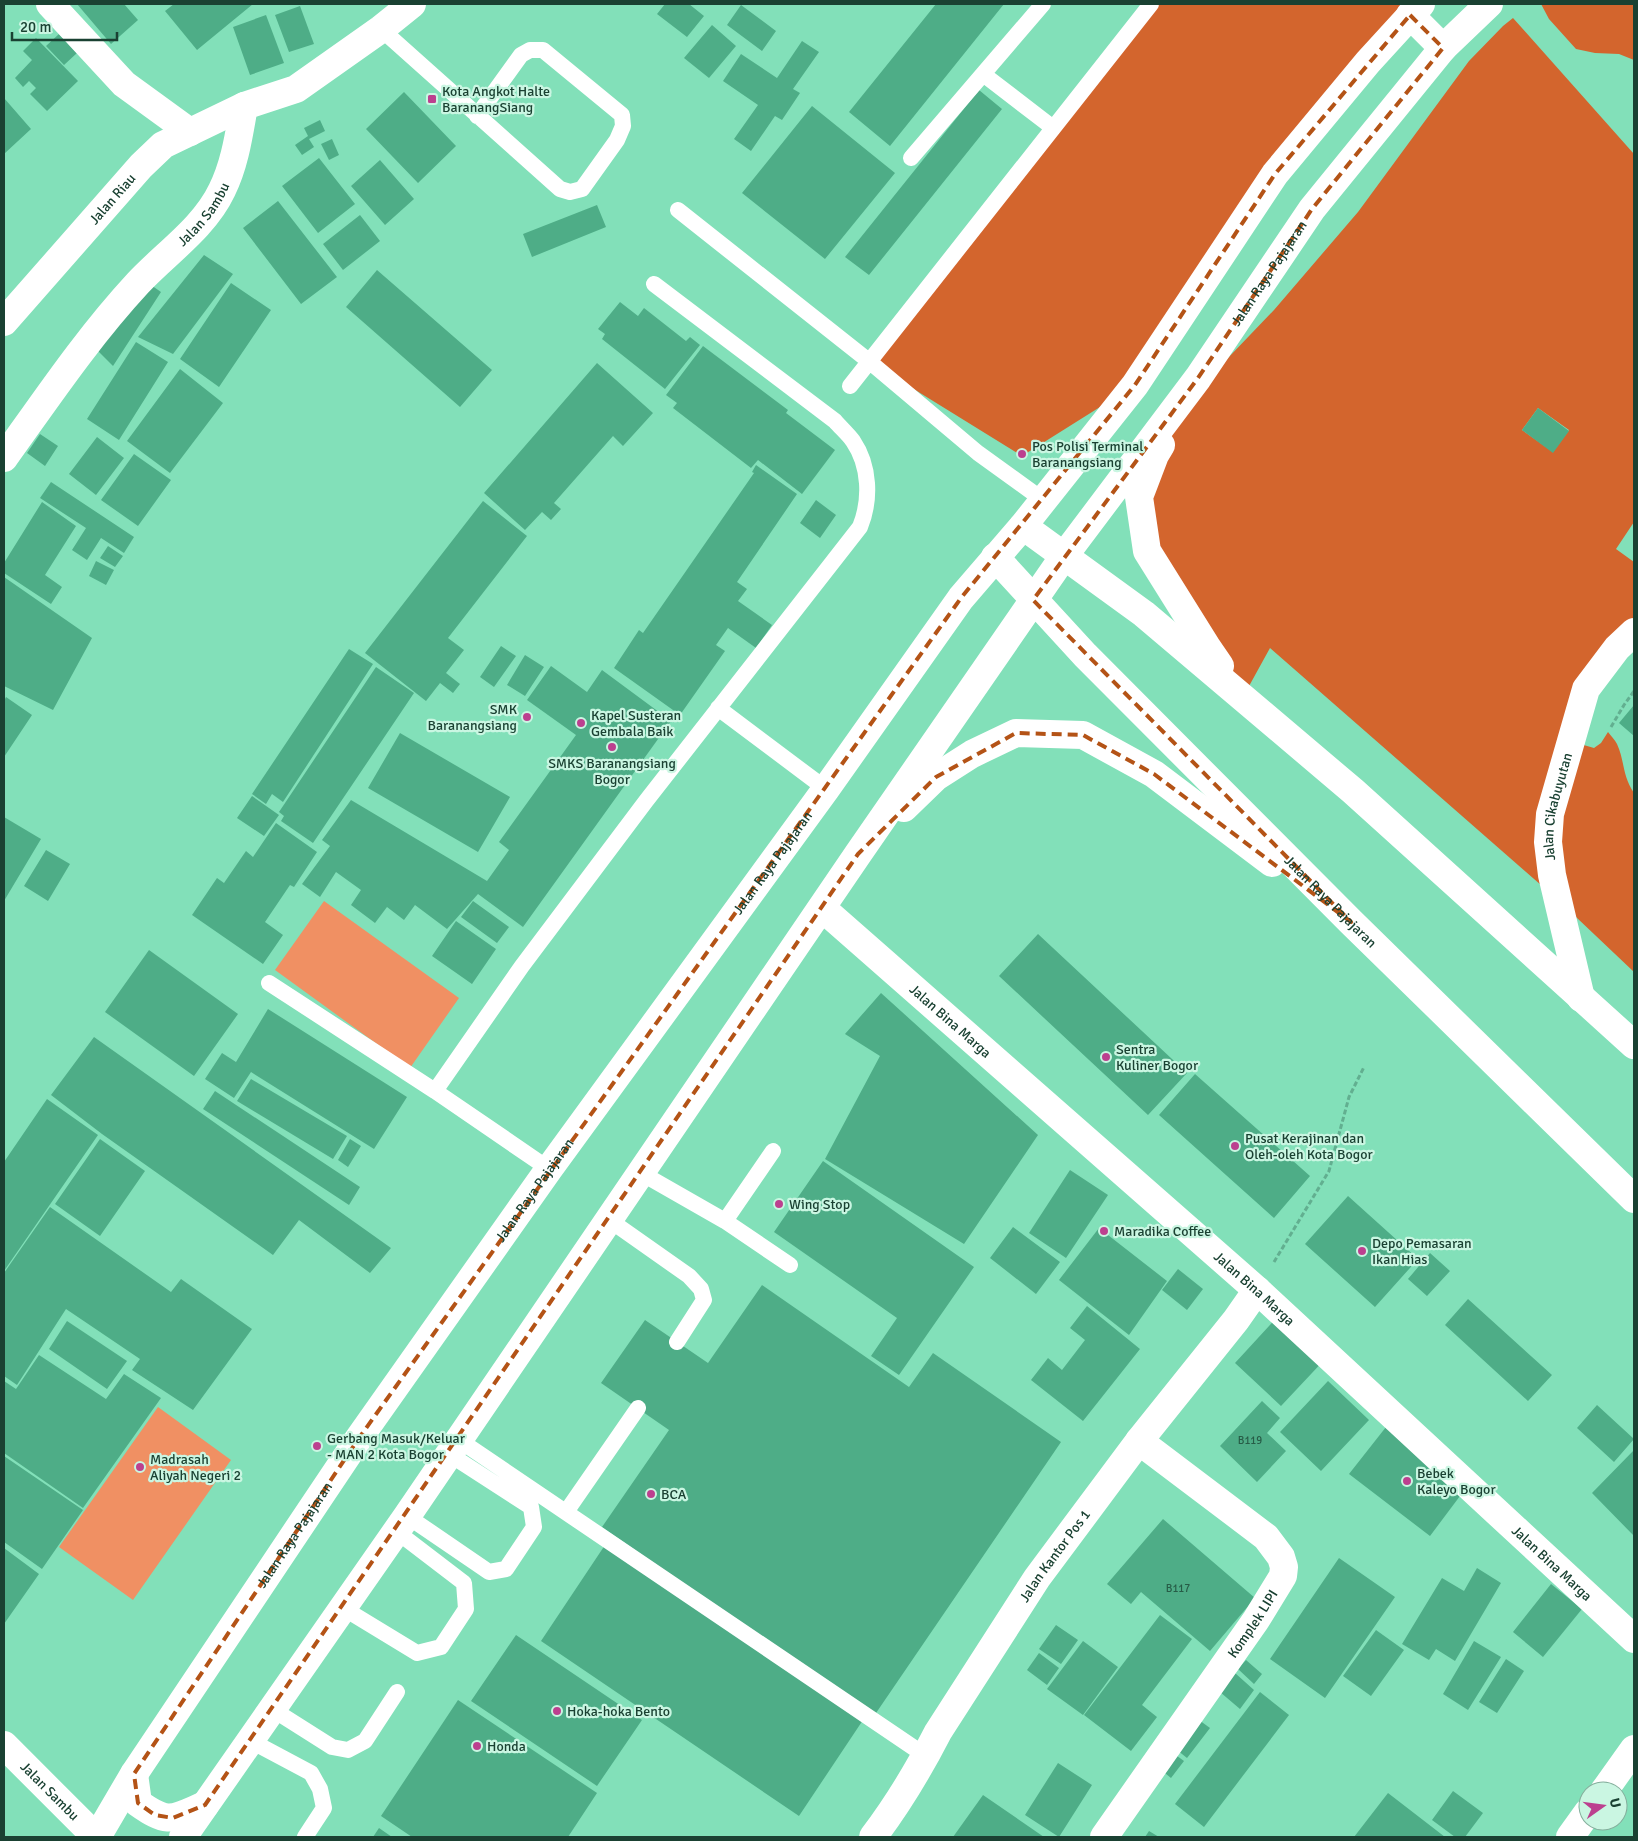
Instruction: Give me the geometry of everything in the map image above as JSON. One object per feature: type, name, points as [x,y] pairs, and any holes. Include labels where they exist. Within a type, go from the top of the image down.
[{"type":"main road","points":[[50,4],[124,84],[190,132]]},
{"type":"main road","points":[[244,106],[296,89],[381,29],[412,4]]},
{"type":"main road","name":"Jalan Raya Pajajaran","points":[[183,1837],[402,1523],[608,1219],[1064,556],[1198,378],[1312,209],[1443,48],[1489,4]]},
{"type":"main road","points":[[1416,10],[1443,48]]},
{"type":"main road","name":"Jalan Raya Pajajaran","points":[[96,1837],[134,1774],[359,1438],[549,1169],[826,789],[961,598],[1022,526],[1135,385],[1275,174],[1368,62],[1416,10]]},
{"type":"main road","name":"Jalan Riau","points":[[4,322],[141,166],[163,145],[244,106]]},
{"type":"main road","name":"Jalan Sambu","points":[[4,458],[92,336],[139,282],[209,214],[233,165],[244,106]]},
{"type":"main road","points":[[1198,378],[1155,456],[1139,497],[1147,551],[1207,647],[1243,697]]},
{"type":"main road","points":[[1022,526],[1144,614],[1243,697],[1353,791],[1634,1045]]},
{"type":"main road","name":"Jalan Raya Pajajaran","points":[[995,558],[1085,655],[1351,922],[1634,1199]]},
{"type":"main road","name":"Jalan Cikabuyutan","points":[[1581,998],[1552,875],[1548,842],[1550,814],[1586,689],[1617,648],[1634,632]]},
{"type":"main road","points":[[858,854],[936,777],[972,754],[1016,733],[1083,735],[1154,774],[1351,922]]},
{"type":"main road","name":"Jalan Bina Marga","points":[[822,908],[1258,1290],[1634,1639]]},
{"type":"main road","name":"Jalan Kantor Pos 1","points":[[873,1837],[1037,1578],[1139,1441],[1258,1290]]},
{"type":"main road","name":"Komplek LIPI","points":[[1104,1837],[1256,1620],[1283,1576],[1284,1567],[1281,1556],[1266,1537],[1139,1441]]},
{"type":"main road","name":"Jalan Sambu","points":[[4,1745],[96,1837]]},
{"type":"main road","points":[[1611,1781],[1634,1749]]},
{"type":"main road","points":[[134,1774],[138,1803],[155,1815],[173,1818],[205,1805]]},
{"type":"main road","points":[[1570,1837],[1578,1826]]},
{"type":"lane","points":[[912,158],[1043,4]]},
{"type":"lane","points":[[850,386],[1052,127],[1151,4]]},
{"type":"lane","points":[[381,29],[477,116],[560,190],[570,192],[582,189],[617,140],[623,126],[622,115],[543,50],[530,50],[521,55],[477,116]]},
{"type":"lane","points":[[983,74],[1052,127]]},
{"type":"lane","points":[[678,210],[870,362],[978,453],[1043,500]]},
{"type":"lane","points":[[435,1091],[522,966],[646,801],[860,527],[866,512],[866,476],[862,459],[853,441],[835,421],[654,284]]},
{"type":"lane","points":[[718,708],[826,789]]},
{"type":"lane","points":[[269,983],[435,1091],[549,1169]]},
{"type":"lane","points":[[725,1221],[773,1151]]},
{"type":"lane","points":[[640,1173],[725,1221],[790,1265]]},
{"type":"lane","points":[[608,1219],[689,1276],[702,1289],[704,1300],[677,1342]]},
{"type":"lane","points":[[566,1512],[638,1408]]},
{"type":"lane","points":[[454,1446],[566,1512],[926,1756]]},
{"type":"lane","points":[[402,1523],[489,1572],[506,1568],[534,1527],[530,1506],[454,1446]]},
{"type":"lane","points":[[343,1608],[417,1653],[441,1647],[466,1609],[464,1583],[402,1523]]},
{"type":"lane","points":[[272,1709],[332,1747],[348,1750],[365,1741],[398,1692]]},
{"type":"lane","points":[[251,1740],[311,1773],[320,1789],[324,1808],[305,1837]]},
{"type":"path","points":[[1258,1290],[1329,1172],[1349,1097],[1364,1066]]},
{"type":"highlighted area","points":[[1410,15],[1443,48],[1312,209],[1198,378],[1033,600],[1351,922],[1154,774],[1083,735],[1016,733],[936,777],[858,854],[205,1805],[173,1818],[155,1815],[138,1803],[134,1774],[359,1438],[961,598],[1135,385],[1275,174]]},
{"type":"shaded area","points":[[1151,4],[1421,4],[1410,15],[1135,385],[1022,456],[870,362]]},
{"type":"shaded area","points":[[1541,4],[1634,4],[1634,60],[1619,54],[1595,53],[1576,49],[1549,19]]},
{"type":"shaded area","points":[[1513,18],[1634,154],[1634,522],[1616,549],[1634,562],[1634,632],[1570,741],[1594,748],[1601,743],[1608,732],[1617,744],[1627,780],[1634,793],[1634,972],[1557,899],[1270,648],[1243,697],[1147,551],[1155,455],[1205,382],[1274,310],[1358,212],[1469,61]],"holes":[[[1538,408],[1569,430],[1553,452],[1522,430]]]},
{"type":"shaded area","points":[[324,901],[459,998],[410,1068],[275,970]]},
{"type":"shaded area","points":[[158,1407],[231,1460],[133,1600],[59,1547]]},
{"type":"building","points":[[77,4],[124,4],[138,20],[111,44]]},
{"type":"building","points":[[174,4],[253,4],[197,50],[165,11]]},
{"type":"building","points":[[665,4],[689,4],[704,16],[687,37],[657,14]]},
{"type":"building","points":[[936,4],[1004,4],[890,146],[849,112]]},
{"type":"building","points":[[741,5],[776,31],[762,51],[727,25]]},
{"type":"building","points":[[300,6],[314,44],[289,52],[275,15]]},
{"type":"building","points":[[266,15],[284,63],[250,75],[233,27]]},
{"type":"building","points":[[712,25],[736,46],[709,78],[684,58]]},
{"type":"building","points":[[59,34],[77,53],[64,65],[46,46]]},
{"type":"building","points":[[36,38],[78,81],[47,111],[30,94],[36,88],[29,81],[23,87],[15,78],[32,60],[23,51]]},
{"type":"building","points":[[802,41],[819,52],[793,89],[800,93],[782,120],[775,116],[751,151],[734,139],[758,105],[723,81],[741,54],[777,78]]},
{"type":"building","points":[[979,90],[1002,109],[869,275],[845,257]]},
{"type":"building","points":[[404,92],[456,146],[418,183],[366,129]]},
{"type":"building","points":[[4,98],[31,129],[4,154]]},
{"type":"building","points":[[812,106],[895,173],[825,259],[742,193]]},
{"type":"building","points":[[320,120],[325,131],[309,139],[314,147],[302,155],[295,145],[308,136],[304,128]]},
{"type":"building","points":[[332,139],[339,155],[329,160],[321,144]]},
{"type":"building","points":[[319,158],[355,204],[318,233],[282,186]]},
{"type":"building","points":[[380,160],[414,199],[385,225],[351,186]]},
{"type":"building","points":[[278,201],[337,277],[301,304],[243,228]]},
{"type":"building","points":[[597,205],[606,227],[532,257],[523,234]]},
{"type":"building","points":[[360,215],[380,241],[343,270],[323,244]]},
{"type":"building","points":[[204,255],[233,274],[173,354],[138,337]]},
{"type":"building","points":[[377,270],[492,370],[460,407],[346,307]]},
{"type":"building","points":[[148,283],[161,292],[113,366],[96,349]]},
{"type":"building","points":[[231,283],[271,310],[219,387],[180,359]]},
{"type":"building","points":[[620,302],[638,316],[644,308],[686,341],[690,337],[700,345],[665,389],[602,339],[605,334],[598,329]]},
{"type":"building","points":[[136,342],[168,362],[119,440],[87,419]]},
{"type":"building","points":[[703,346],[788,410],[786,413],[835,450],[802,494],[758,460],[751,468],[673,408],[677,403],[666,395]]},
{"type":"building","points":[[597,363],[653,413],[623,446],[613,436],[554,503],[561,509],[551,520],[542,512],[525,530],[484,493]]},
{"type":"building","points":[[180,369],[223,403],[170,473],[127,441]]},
{"type":"building","points":[[1538,408],[1569,431],[1553,453],[1522,430]]},
{"type":"building","points":[[40,434],[58,446],[45,466],[27,453]]},
{"type":"building","points":[[97,437],[124,458],[96,495],[69,474]]},
{"type":"building","points":[[134,454],[171,480],[138,526],[101,500]]},
{"type":"building","points":[[756,465],[797,494],[737,582],[747,589],[738,601],[772,625],[756,648],[728,628],[716,645],[725,651],[680,715],[614,668],[639,630],[643,633],[754,473],[752,472]]},
{"type":"building","points":[[51,482],[134,537],[124,553],[101,538],[87,560],[72,550],[86,528],[40,498]]},
{"type":"building","points":[[816,500],[836,515],[820,538],[800,523]]},
{"type":"building","points":[[483,501],[527,536],[448,638],[464,650],[446,673],[460,684],[453,693],[440,683],[426,701],[365,653]]},
{"type":"building","points":[[42,502],[76,526],[45,575],[62,587],[51,604],[4,573],[4,563]]},
{"type":"building","points":[[108,546],[123,556],[115,567],[100,558]]},
{"type":"building","points":[[96,561],[114,570],[106,585],[89,576]]},
{"type":"building","points":[[4,577],[92,638],[53,710],[4,686]]},
{"type":"building","points":[[501,646],[516,656],[494,687],[480,677]]},
{"type":"building","points":[[349,649],[373,664],[283,802],[272,794],[266,804],[252,794]]},
{"type":"building","points":[[525,655],[544,667],[525,696],[507,685]]},
{"type":"building","points":[[551,666],[587,692],[602,670],[671,721],[523,927],[478,894],[447,929],[415,905],[404,920],[387,907],[375,923],[351,905],[361,890],[336,872],[320,897],[302,884],[330,846],[322,840],[351,800],[487,881],[509,850],[499,842],[576,735],[527,700]]},
{"type":"building","points":[[376,667],[414,693],[313,843],[281,821],[284,816],[279,812]]},
{"type":"building","points":[[6,697],[32,715],[4,757],[4,701]]},
{"type":"building","points":[[1634,705],[1634,736],[1619,723]]},
{"type":"building","points":[[400,733],[510,797],[478,852],[368,788]]},
{"type":"building","points":[[252,796],[279,815],[264,836],[237,818]]},
{"type":"building","points":[[4,817],[41,839],[4,901]]},
{"type":"building","points":[[276,823],[317,852],[294,887],[290,885],[265,922],[283,935],[263,964],[192,915],[217,878],[224,883],[246,851],[253,857]]},
{"type":"building","points":[[46,850],[70,864],[48,901],[24,886]]},
{"type":"building","points":[[473,901],[509,927],[497,943],[461,917]]},
{"type":"building","points":[[456,921],[496,949],[472,984],[432,956]]},
{"type":"building","points":[[1038,934],[1187,1073],[1148,1115],[999,976]]},
{"type":"building","points":[[149,950],[238,1014],[194,1076],[105,1012]]},
{"type":"building","points":[[881,993],[1038,1135],[964,1244],[825,1159],[880,1056],[845,1034]]},
{"type":"building","points":[[268,1009],[407,1097],[374,1149],[251,1072],[234,1098],[205,1079],[222,1053],[236,1062]]},
{"type":"building","points":[[94,1037],[391,1248],[370,1273],[299,1220],[273,1255],[102,1134],[51,1095]]},
{"type":"building","name":"Pusat Kerajinan dan Oleh-oleh Kota Bogor","points":[[1195,1074],[1310,1176],[1274,1218],[1159,1115]]},
{"type":"building","points":[[251,1079],[347,1136],[333,1159],[237,1101]]},
{"type":"building","points":[[215,1091],[360,1187],[349,1205],[203,1109]]},
{"type":"building","points":[[47,1099],[98,1135],[4,1271],[4,1162]]},
{"type":"building","points":[[100,1139],[145,1171],[100,1236],[55,1204]]},
{"type":"building","points":[[350,1139],[361,1146],[348,1167],[338,1160]]},
{"type":"building","points":[[823,1161],[974,1267],[899,1375],[871,1356],[897,1318],[774,1232]]},
{"type":"building","points":[[1070,1170],[1108,1195],[1066,1258],[1029,1233]]},
{"type":"building","name":"Depo Pemasaran Ikan Hias","points":[[1348,1196],[1418,1259],[1375,1307],[1305,1244]]},
{"type":"building","points":[[50,1207],[171,1292],[181,1279],[252,1329],[193,1410],[132,1370],[140,1359],[66,1309],[17,1385],[4,1376],[4,1273]]},
{"type":"building","points":[[1013,1227],[1060,1262],[1036,1294],[990,1258]]},
{"type":"building","points":[[1099,1228],[1167,1281],[1129,1335],[1059,1280]]},
{"type":"building","points":[[1430,1253],[1450,1271],[1427,1296],[1408,1279]]},
{"type":"building","points":[[1178,1269],[1203,1289],[1187,1310],[1162,1290]]},
{"type":"building","points":[[762,1285],[909,1387],[933,1353],[1061,1442],[874,1716],[602,1527],[669,1430],[601,1383],[645,1320],[708,1363]]},
{"type":"building","points":[[1468,1299],[1552,1375],[1528,1401],[1445,1325]]},
{"type":"building","points":[[1087,1306],[1140,1349],[1083,1421],[1031,1380],[1048,1358],[1062,1370],[1085,1340],[1070,1328]]},
{"type":"building","points":[[1281,1313],[1327,1357],[1281,1406],[1235,1363]]},
{"type":"building","points":[[67,1321],[127,1361],[107,1389],[49,1349]]},
{"type":"building","points":[[39,1355],[106,1399],[124,1374],[161,1398],[83,1508],[4,1453],[4,1381],[16,1389]]},
{"type":"building","points":[[1328,1381],[1369,1420],[1321,1471],[1280,1432]]},
{"type":"building","points":[[1262,1401],[1280,1418],[1267,1433],[1286,1451],[1257,1482],[1220,1446]]},
{"type":"building","points":[[1597,1405],[1634,1439],[1614,1462],[1577,1428]]},
{"type":"building","name":"Bebek Kaleyo Bogor","points":[[1386,1427],[1466,1488],[1430,1536],[1349,1474]]},
{"type":"building","points":[[1634,1450],[1634,1536],[1592,1493]]},
{"type":"building","points":[[4,1456],[83,1510],[42,1569],[4,1542]]},
{"type":"building","points":[[1163,1519],[1255,1598],[1210,1651],[1141,1592],[1131,1604],[1107,1584]]},
{"type":"building","points":[[605,1545],[863,1720],[799,1816],[541,1641]]},
{"type":"building","points":[[4,1548],[39,1574],[4,1624]]},
{"type":"building","points":[[1339,1558],[1395,1597],[1325,1698],[1270,1659]]},
{"type":"building","points":[[1477,1568],[1501,1583],[1455,1661],[1436,1649],[1429,1660],[1402,1644],[1442,1578],[1464,1591]]},
{"type":"building","points":[[1551,1584],[1582,1609],[1543,1657],[1513,1632]]},
{"type":"building","points":[[1160,1615],[1192,1639],[1142,1705],[1157,1717],[1131,1751],[1084,1715]]},
{"type":"building","points":[[1056,1625],[1078,1640],[1061,1664],[1039,1649]]},
{"type":"building","points":[[1376,1630],[1404,1650],[1371,1696],[1343,1676]]},
{"type":"building","name":"Hoka-hoka Bento","points":[[516,1635],[642,1720],[597,1786],[471,1701]]},
{"type":"building","points":[[1083,1641],[1118,1667],[1083,1715],[1047,1689]]},
{"type":"building","points":[[1474,1641],[1501,1657],[1468,1710],[1443,1694]]},
{"type":"building","points":[[1039,1653],[1059,1668],[1047,1685],[1027,1670]]},
{"type":"building","points":[[1506,1659],[1524,1671],[1497,1713],[1479,1702]]},
{"type":"building","points":[[1246,1660],[1262,1674],[1254,1684],[1238,1669]]},
{"type":"building","points":[[1235,1673],[1254,1690],[1240,1709],[1220,1692]]},
{"type":"building","points":[[1260,1692],[1289,1715],[1204,1827],[1175,1804]]},
{"type":"building","name":"Honda","points":[[458,1700],[597,1793],[568,1837],[412,1837],[381,1816]]},
{"type":"building","points":[[1199,1720],[1210,1728],[1187,1758],[1177,1750]]},
{"type":"building","points":[[1173,1753],[1184,1761],[1171,1778],[1160,1769]]},
{"type":"building","points":[[1058,1763],[1092,1785],[1059,1837],[1025,1815]]},
{"type":"building","points":[[1453,1791],[1483,1813],[1465,1837],[1455,1837],[1432,1820]]},
{"type":"building","points":[[1388,1793],[1445,1837],[1354,1837]]},
{"type":"building","points":[[983,1795],[1044,1837],[953,1837]]},
{"type":"building","points":[[379,1828],[392,1837],[373,1837]]},
{"type":"building","points":[[1149,1831],[1159,1837],[1145,1837]]},
{"type":"place","name":"Kota Angkot Halte BaranangSiang","points":[[432,99]]},
{"type":"place","name":"Pos Polisi Terminal Baranangsiang","points":[[1022,454]]},
{"type":"place","name":"SMK Baranangsiang","points":[[527,717]]},
{"type":"place","name":"Kapel Susteran Gembala Baik","points":[[581,723]]},
{"type":"place","name":"SMKS Baranangsiang Bogor","points":[[612,747]]},
{"type":"place","name":"Sentra Kuliner Bogor","points":[[1106,1057]]},
{"type":"place","name":"Pusat Kerajinan dan Oleh-oleh Kota Bogor","points":[[1235,1146]]},
{"type":"place","name":"Wing Stop","points":[[779,1204]]},
{"type":"place","name":"Maradika Coffee","points":[[1104,1231]]},
{"type":"place","name":"Depo Pemasaran Ikan Hias","points":[[1362,1251]]},
{"type":"place","name":"Gerbang Masuk/Keluar - MAN 2 Kota Bogor","points":[[317,1446]]},
{"type":"place","name":"Madrasah Aliyah Negeri 2","points":[[140,1467]]},
{"type":"place","name":"Bebek Kaleyo Bogor","points":[[1407,1481]]},
{"type":"place","name":"BCA","points":[[651,1494]]},
{"type":"place","name":"Hoka-hoka Bento","points":[[557,1711]]},
{"type":"place","name":"Honda","points":[[477,1746]]}]
